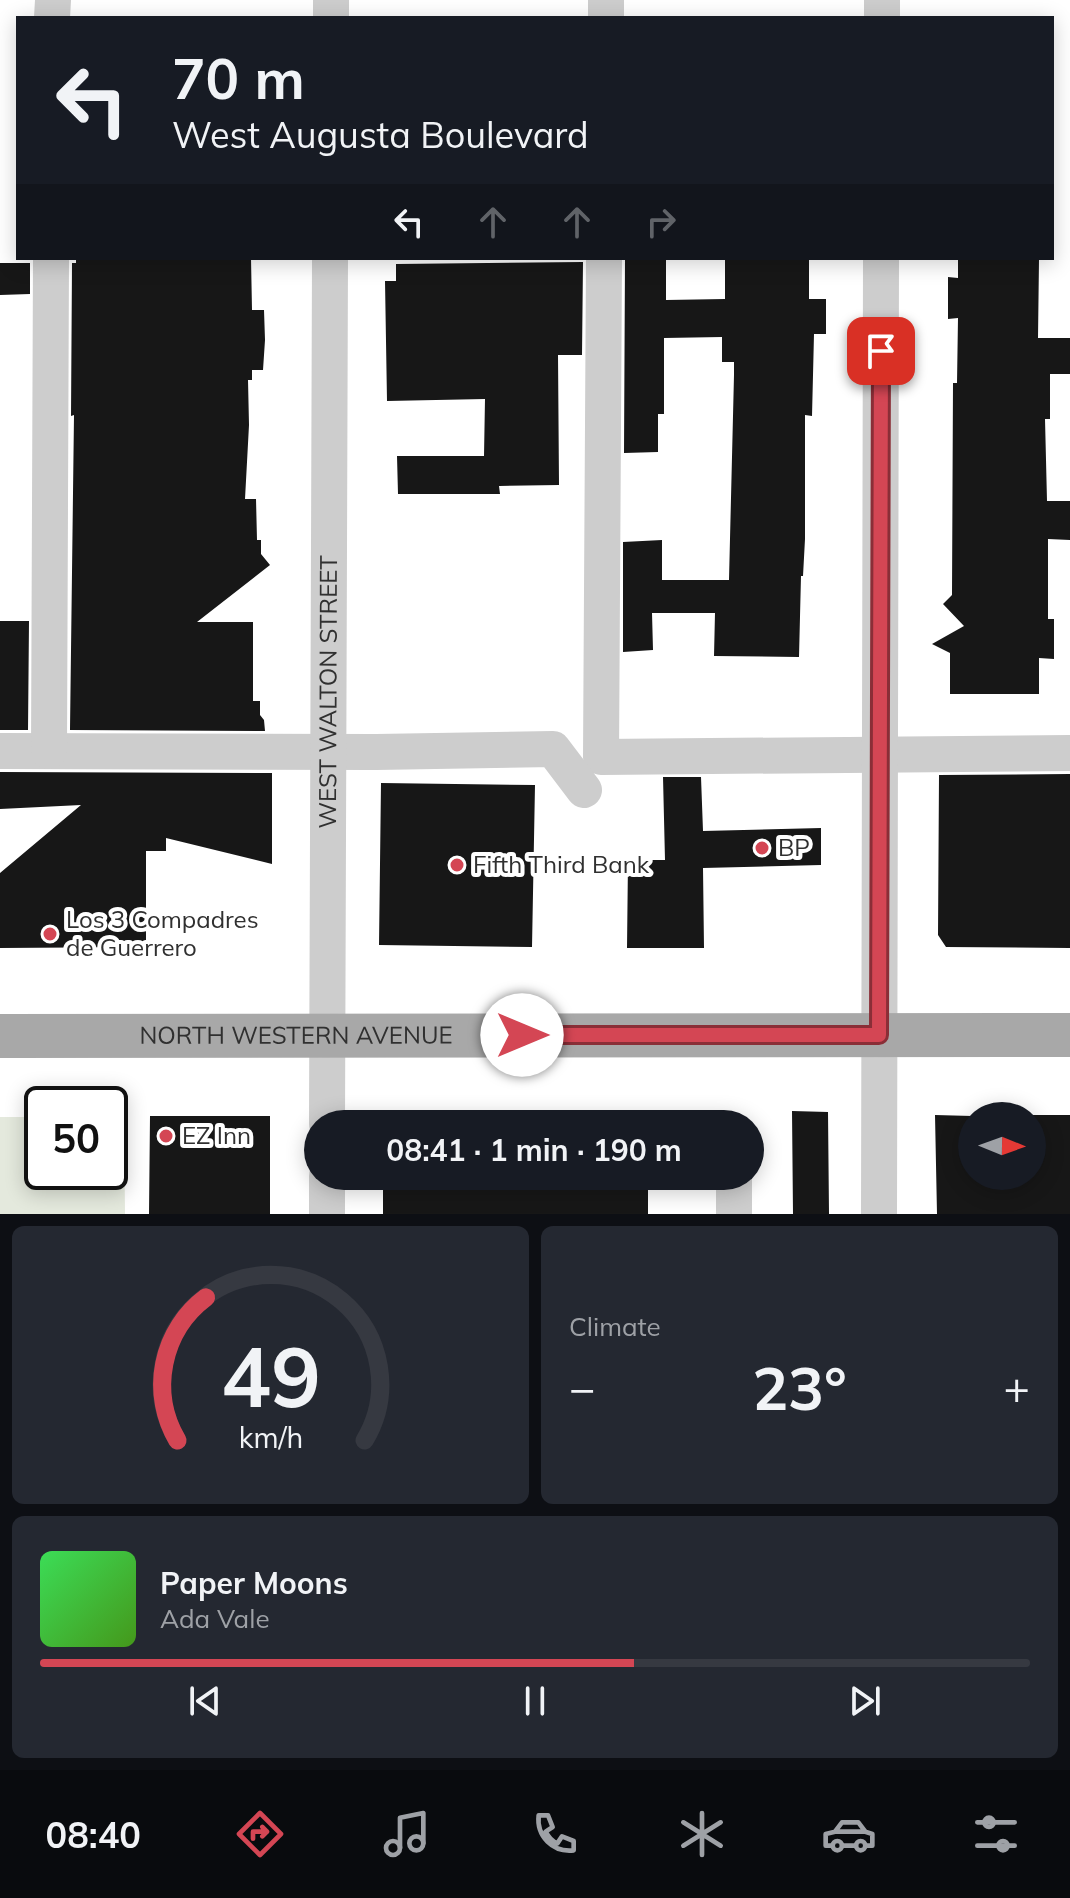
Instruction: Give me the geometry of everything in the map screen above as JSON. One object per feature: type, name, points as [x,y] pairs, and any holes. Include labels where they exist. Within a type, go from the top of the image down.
[{"type":"main road","name":"NORTH WESTERN AVENUE","points":[[0,1036],[1070,1035]]},
{"type":"street","points":[[49,751],[51,260]]},
{"type":"street","name":"WEST WALTON STREET","points":[[327,1110],[330,260]]},
{"type":"street","points":[[604,260],[601,757],[1070,753]]},
{"type":"street","points":[[879,1214],[881,260]]},
{"type":"street","points":[[0,751],[553,749],[584,790]]},
{"type":"street","points":[[327,1190],[327,1214]]},
{"type":"street","points":[[734,1190],[734,1214]]},
{"type":"shaded area","points":[[0,1117],[24,1117],[24,1190],[125,1190],[125,1214],[0,1214]]},
{"type":"building","points":[[76,260],[251,260],[252,310],[264,310],[265,340],[263,370],[252,370],[252,380],[248,380],[245,499],[256,499],[257,540],[261,540],[261,554],[270,565],[197,622],[253,622],[253,701],[260,701],[265,731],[70,730],[74,415],[71,416],[72,263]]},
{"type":"building","points":[[625,260],[666,260],[666,300],[725,299],[725,260],[809,260],[809,299],[826,299],[826,334],[814,334],[812,416],[805,415],[805,539],[799,657],[714,656],[715,613],[652,613],[653,650],[623,652],[623,542],[662,540],[662,580],[729,580],[734,362],[722,362],[722,337],[664,338],[664,414],[658,414],[658,452],[624,453]]},
{"type":"building","points":[[958,260],[1039,260],[1038,338],[1070,338],[1070,374],[1050,374],[1050,419],[1045,419],[1047,501],[1070,501],[1070,540],[1048,539],[1048,619],[1054,619],[1054,659],[1039,658],[1039,694],[950,694],[950,653],[932,644],[964,626],[943,604],[952,595],[953,383],[957,383],[958,318],[948,319],[948,277],[958,278]]},
{"type":"building","points":[[583,262],[582,355],[558,355],[559,485],[499,486],[500,494],[398,494],[397,456],[484,456],[485,399],[387,401],[385,281],[396,281],[396,264]]},
{"type":"building","points":[[0,263],[30,263],[30,294],[0,295]]},
{"type":"building","points":[[0,621],[29,621],[28,730],[0,730]]},
{"type":"building","points":[[0,772],[272,773],[272,864],[166,838],[166,851],[146,851],[146,947],[0,948],[0,873],[81,805],[0,809]]},
{"type":"building","points":[[1070,774],[1070,948],[946,947],[938,935],[939,775]]},
{"type":"building","points":[[663,777],[701,777],[703,831],[821,828],[821,865],[703,868],[704,948],[627,948],[628,860],[665,860]]},
{"type":"building","name":"Fifth Third Bank","points":[[381,783],[535,785],[532,947],[379,945]]},
{"type":"building","points":[[792,1111],[828,1112],[829,1214],[793,1214]]},
{"type":"building","points":[[935,1115],[958,1116],[958,1190],[1046,1190],[1046,1115],[1070,1115],[1070,1214],[937,1214]]},
{"type":"building","points":[[150,1116],[270,1116],[270,1214],[149,1214]]},
{"type":"building","points":[[383,1190],[648,1190],[648,1214],[383,1214]]},
{"type":"place","name":"BP","points":[[762,848]]},
{"type":"place","name":"Fifth Third Bank","points":[[457,865]]},
{"type":"place","name":"Los 3 Compadres de Guerrero","points":[[50,934]]},
{"type":"place","name":"EZ Inn","points":[[166,1136]]},
{"type":"route","points":[[522,1035],[879,1035],[881,351]]}]
